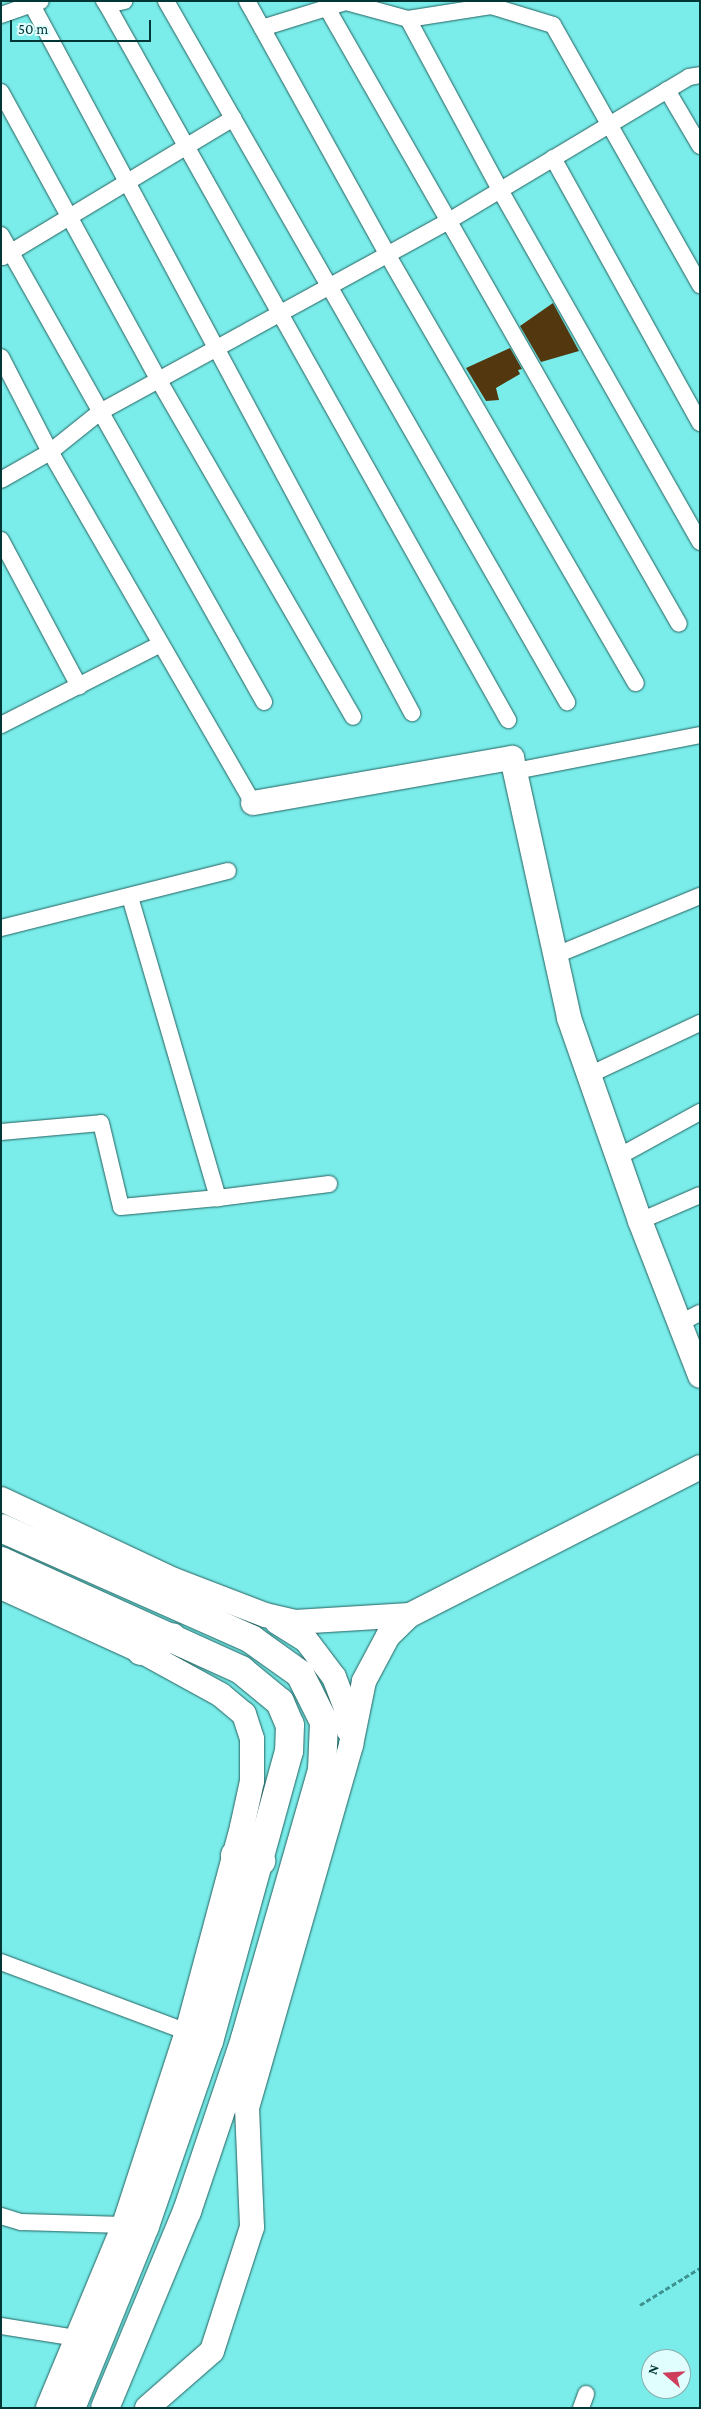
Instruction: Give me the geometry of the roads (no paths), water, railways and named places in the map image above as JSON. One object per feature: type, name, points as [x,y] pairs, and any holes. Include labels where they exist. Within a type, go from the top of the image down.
[{"type":"highway","points":[[1,1528],[251,1639],[300,1674],[324,1722],[322,1770],[245,2039],[187,2211],[105,2408]]},
{"type":"highway","points":[[1,1561],[172,1637],[241,1670],[280,1702],[290,1724],[290,1751],[248,1858],[209,2041],[149,2217],[71,2408]]},
{"type":"highway","points":[[141,1650],[172,1637]]},
{"type":"street","points":[[125,1],[106,3],[281,312],[508,720]]},
{"type":"street","points":[[166,1],[567,702]]},
{"type":"street","points":[[247,1],[387,254],[636,683]]},
{"type":"street","points":[[1,15],[36,2],[127,182],[412,713]]},
{"type":"street","points":[[262,28],[346,2],[408,19],[492,6],[553,25],[608,126],[700,285]]},
{"type":"street","points":[[328,8],[447,222],[679,624]]},
{"type":"street","points":[[408,19],[500,190],[700,542]]},
{"type":"street","points":[[1,480],[50,452],[100,412],[447,222],[667,90],[700,74]]},
{"type":"street","points":[[667,90],[700,146]]},
{"type":"street","points":[[1,92],[158,379],[353,717]]},
{"type":"street","points":[[6,255],[233,118]]},
{"type":"street","points":[[553,158],[700,423]]},
{"type":"street","points":[[1,235],[6,255],[100,412],[264,702]]},
{"type":"street","points":[[1,357],[50,452],[253,803],[512,758],[569,1018],[640,1221],[690,1318],[700,1376]]},
{"type":"street","points":[[1,540],[80,686]]},
{"type":"street","points":[[1,725],[161,644]]},
{"type":"street","points":[[515,771],[700,735]]},
{"type":"street","points":[[1,928],[228,871]]},
{"type":"street","points":[[556,956],[700,896]]},
{"type":"street","points":[[130,897],[218,1198]]},
{"type":"street","points":[[589,1075],[700,1022]]},
{"type":"street","points":[[618,1157],[700,1112]]},
{"type":"street","points":[[1,1132],[101,1123],[121,1207],[218,1198],[329,1184]]},
{"type":"street","points":[[640,1221],[700,1195]]},
{"type":"street","points":[[147,2408],[212,2351],[252,2228],[247,2108],[351,1745],[364,1681],[388,1636],[410,1615],[698,1472]]},
{"type":"street","points":[[1,1499],[174,1580],[265,1615],[295,1622],[410,1615]]},
{"type":"street","points":[[1,1587],[141,1650],[221,1694],[244,1714],[252,1739],[248,1858],[187,2032],[124,2225],[48,2408]]},
{"type":"street","points":[[265,1615],[306,1640],[334,1677],[346,1708],[351,1745]]},
{"type":"street","points":[[1,1962],[187,2032]]},
{"type":"street","points":[[1,2216],[21,2222],[124,2225]]},
{"type":"street","points":[[1,2326],[77,2338]]}]
